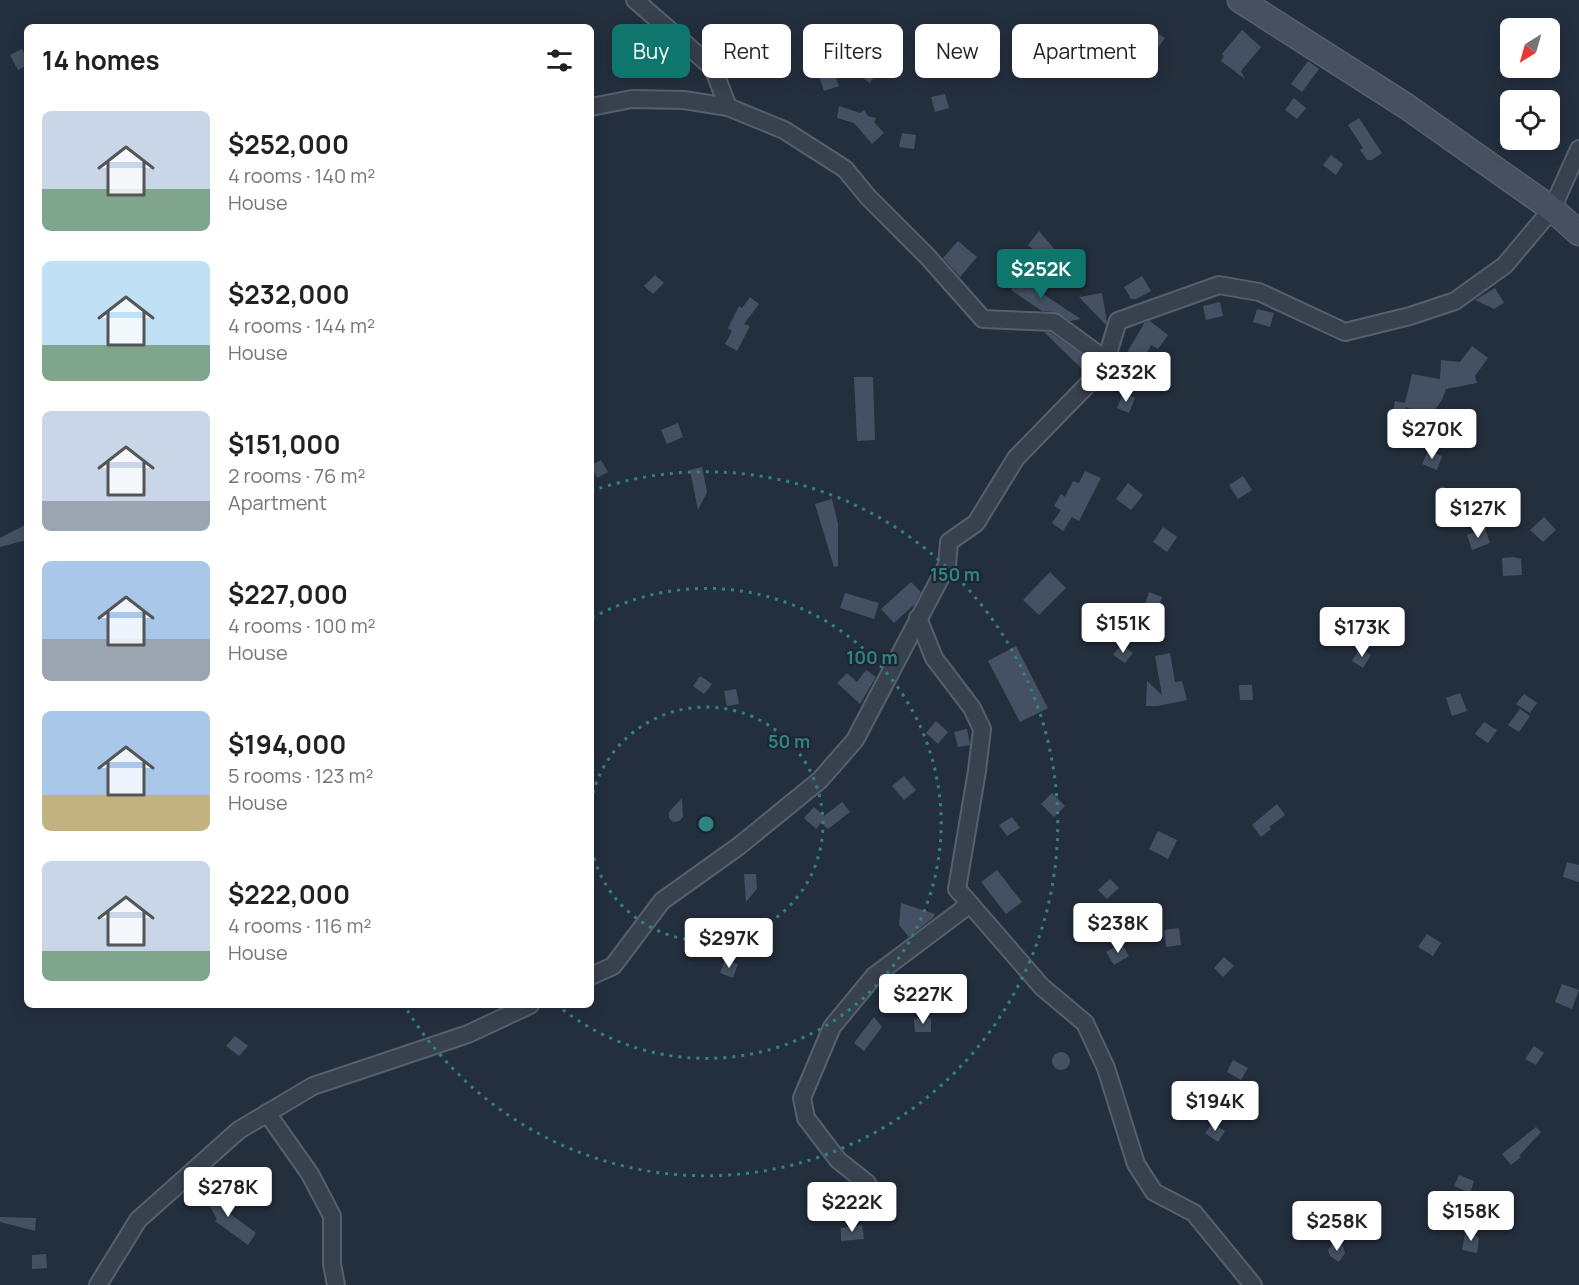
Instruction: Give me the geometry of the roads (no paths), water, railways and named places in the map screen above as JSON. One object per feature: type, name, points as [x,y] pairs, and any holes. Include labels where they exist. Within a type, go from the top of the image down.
[{"type":"street","points":[[635,0],[713,68],[728,107]]},
{"type":"street","points":[[1240,0],[1406,106],[1552,209],[1579,233]]},
{"type":"street","points":[[594,106],[632,99],[684,100],[728,107],[784,130],[845,169],[868,197],[928,257],[983,319],[1054,322],[1106,360]]},
{"type":"street","points":[[594,975],[613,966],[662,901],[738,846],[820,780],[855,740],[947,565],[949,542],[976,523],[1016,458],[1092,380],[1106,360],[1118,321],[1219,285],[1259,292],[1345,332],[1421,313],[1455,301],[1505,265],[1552,209],[1579,149]]},
{"type":"street","points":[[918,618],[934,658],[972,708],[982,729],[957,889],[1042,987],[1085,1023],[1106,1068],[1136,1164],[1154,1192],[1194,1213],[1253,1285]]},
{"type":"street","points":[[880,1208],[867,1183],[838,1160],[806,1118],[802,1098],[832,1027],[874,976],[970,903]]},
{"type":"street","points":[[98,1285],[138,1220],[239,1130],[313,1086],[468,1034],[524,1008]]},
{"type":"street","points":[[267,1113],[310,1173],[332,1216],[332,1264],[336,1285]]}]
